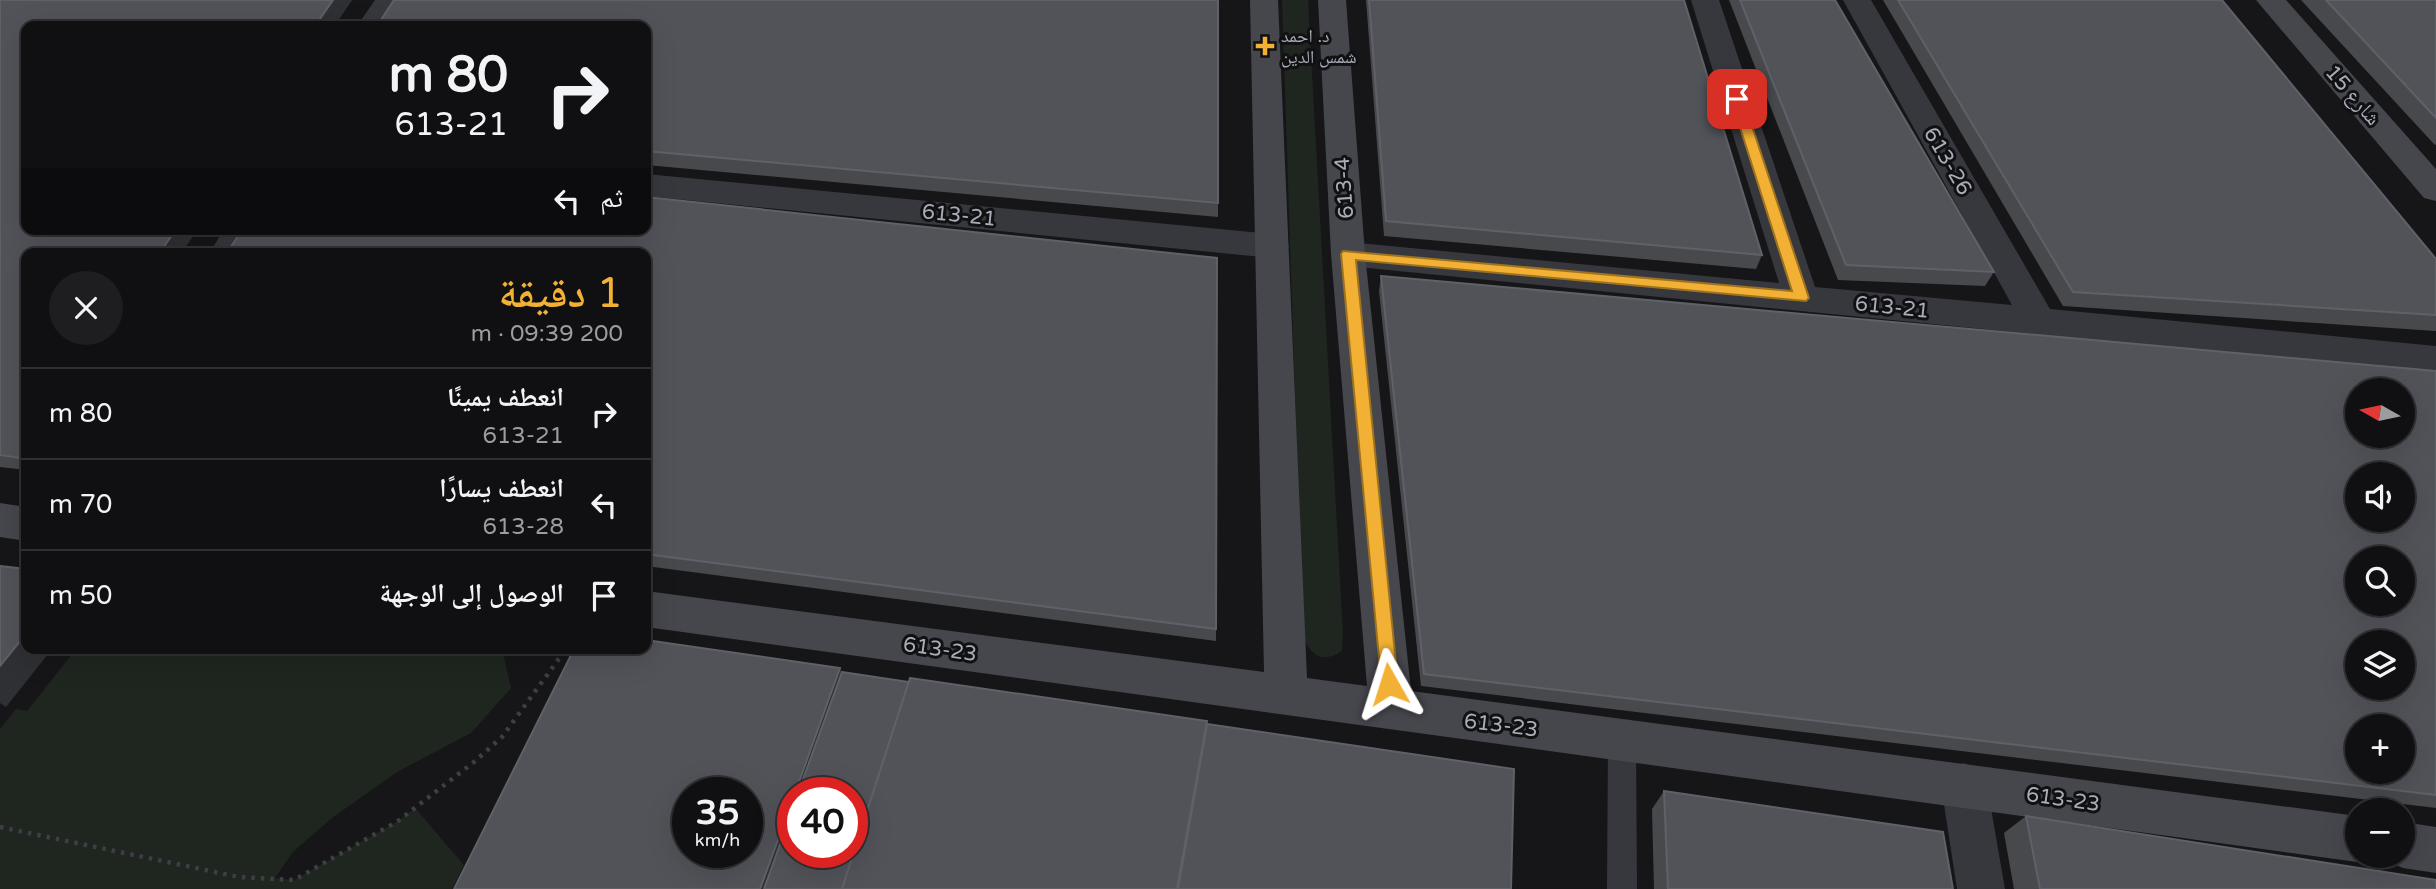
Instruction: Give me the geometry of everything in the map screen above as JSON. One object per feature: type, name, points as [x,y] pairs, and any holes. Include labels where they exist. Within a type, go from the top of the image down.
[{"type":"street","points":[[375,21],[389,0]]},
{"type":"street","points":[[1264,0],[1286,696]]},
{"type":"street","name":"613-4","points":[[1332,0],[1348,254],[1391,710]]},
{"type":"street","points":[[1705,0],[1801,298]]},
{"type":"street","name":"613-26","points":[[1857,0],[2040,323]]},
{"type":"street","name":"شارع 15","points":[[2270,0],[2433,183]]},
{"type":"street","name":"613-21","points":[[651,185],[1272,246]]},
{"type":"street","name":"613-21","points":[[1348,254],[2436,360]]},
{"type":"street","points":[[0,520],[21,523]]},
{"type":"street","name":"613-23","points":[[651,610],[2345,837]]},
{"type":"street","points":[[1964,785],[1981,889]]},
{"type":"street","points":[[2415,846],[2436,849]]},
{"type":"lane","points":[[1622,740],[1622,889]]},
{"type":"path","points":[[288,889],[294,880],[398,821],[474,762],[502,737],[562,654]]},
{"type":"path","points":[[0,827],[239,877],[294,880]]},
{"type":"shaded area","points":[[1282,0],[1308,0],[1343,635],[1342,651],[1330,657],[1315,654],[1303,638]]},
{"type":"shaded area","points":[[72,654],[503,654],[511,688],[471,733],[397,772],[332,818],[293,852],[275,878],[294,880],[398,821],[415,808],[464,865],[452,889],[0,889],[0,729],[16,709],[27,711]]},
{"type":"building","points":[[0,0],[333,0],[318,21],[21,21],[21,235],[172,235],[163,248],[21,248],[21,456],[0,455]]},
{"type":"building","points":[[394,0],[1218,0],[1218,203],[651,151],[651,21],[380,21]]},
{"type":"building","points":[[1369,0],[1684,0],[1762,255],[1386,221]]},
{"type":"building","points":[[1740,0],[1835,0],[1994,272],[1846,265]]},
{"type":"building","points":[[1898,0],[2222,0],[2436,259],[2436,315],[2073,292]]},
{"type":"building","points":[[2326,0],[2436,0],[2436,118]]},
{"type":"building","points":[[651,198],[1217,258],[1216,629],[651,555],[651,248],[230,248],[239,235],[651,235]]},
{"type":"building","points":[[1381,276],[2436,371],[2436,795],[1424,674]]},
{"type":"building","points":[[0,566],[21,568],[21,640],[0,666]]},
{"type":"building","points":[[651,641],[840,668],[801,777],[777,777],[777,843],[760,889],[454,889],[572,654],[651,654]]},
{"type":"building","points":[[842,672],[909,682],[868,809],[868,777],[804,777]]},
{"type":"building","points":[[910,678],[1207,721],[1177,889],[842,889],[849,868],[868,868],[868,808]]},
{"type":"building","points":[[1207,724],[1514,769],[1511,889],[1178,889]]},
{"type":"building","points":[[1664,791],[1943,832],[1953,889],[1668,889]]},
{"type":"building","points":[[2026,816],[2345,866],[2345,868],[2436,880],[2436,889],[2040,889]]},
{"type":"building","points":[[777,853],[777,868],[849,868],[842,889],[764,889]]},
{"type":"place","name":"د. احمد شمس الدين","points":[[1265,46]]},
{"type":"route","points":[[1389,684],[1348,254],[1801,298],[1737,99]]}]
